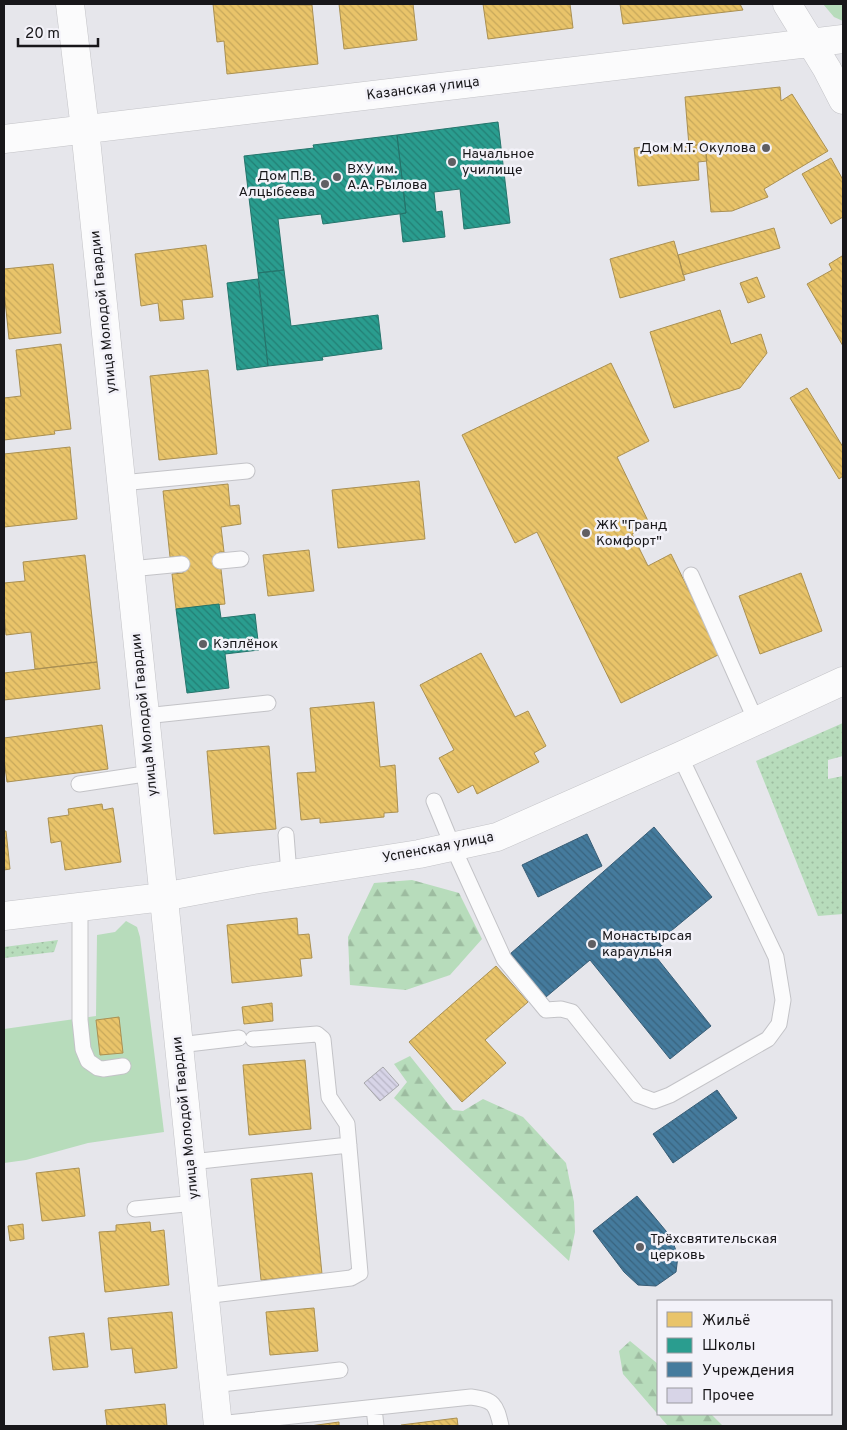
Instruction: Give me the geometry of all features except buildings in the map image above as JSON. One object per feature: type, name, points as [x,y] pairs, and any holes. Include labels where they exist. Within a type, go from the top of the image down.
[{"type":"street","name":"улица Молодой Гвардии","points":[[70,4],[85,129],[218,1425]]},
{"type":"street","points":[[787,4],[843,100]]},
{"type":"street","name":"Казанская улица","points":[[4,139],[843,39]]},
{"type":"street","name":"Успенская улица","points":[[4,916],[163,897],[452,847],[497,837],[843,681]]},
{"type":"lane","points":[[121,483],[247,471]]},
{"type":"lane","points":[[220,561],[241,559]]},
{"type":"lane","points":[[130,569],[182,564]]},
{"type":"lane","points":[[692,576],[756,721]]},
{"type":"lane","points":[[145,716],[268,703]]},
{"type":"lane","points":[[434,801],[452,847],[504,959],[546,1010],[561,1009],[572,1012],[638,1095],[654,1101],[670,1096],[768,1040],[779,1024],[784,1000],[776,957],[680,756]]},
{"type":"lane","points":[[79,784],[151,773]]},
{"type":"lane","points":[[286,835],[289,874]]},
{"type":"lane","points":[[80,906],[80,1020],[83,1049],[88,1060],[98,1068],[123,1066]]},
{"type":"lane","points":[[179,1045],[317,1034],[323,1040],[329,1097],[346,1124],[349,1144],[360,1273],[351,1278],[204,1296]]},
{"type":"lane","points":[[191,1162],[349,1144]]},
{"type":"lane","points":[[134,1209],[195,1203]]},
{"type":"lane","points":[[213,1385],[340,1370]]},
{"type":"lane","points":[[218,1425],[471,1397],[488,1399],[497,1410],[500,1426]]},
{"type":"lane","points":[[374,1408],[376,1426]]},
{"type":"green space","points":[[823,4],[843,4],[843,21],[834,17]]},
{"type":"green space","points":[[843,723],[843,756],[828,760],[828,779],[843,776],[843,914],[818,916],[756,761]]},
{"type":"green space","points":[[412,880],[459,893],[482,939],[450,975],[406,990],[350,985],[348,937],[374,883]]},
{"type":"green space","points":[[126,921],[137,927],[140,937],[164,1132],[88,1143],[26,1160],[4,1163],[4,1029],[96,1016],[97,935],[115,932]]},
{"type":"green space","points":[[58,940],[54,952],[4,958],[4,947]]},
{"type":"green space","points":[[410,1056],[453,1110],[463,1111],[483,1099],[523,1117],[566,1163],[574,1202],[575,1232],[569,1261],[394,1098],[407,1082],[394,1064]]},
{"type":"green space","points":[[630,1341],[657,1363],[657,1413],[623,1374],[619,1351]]},
{"type":"green space","points":[[658,1415],[712,1415],[723,1426],[668,1426]]},
{"type":"place","name":"Дом М.Т. Окулова","points":[[766,148]]},
{"type":"place","name":"Начальное училище","points":[[452,162]]},
{"type":"place","name":"ВХУ им. А.А. Рылова","points":[[337,177]]},
{"type":"place","name":"Дом П.В. Алцыбеева","points":[[325,184]]},
{"type":"place","name":"ЖК \"Гранд Комфорт\"","points":[[586,533]]},
{"type":"place","name":"Кэплёнок","points":[[203,644]]},
{"type":"place","name":"Монастырсая караульня","points":[[592,944]]},
{"type":"place","name":"Трёхсвятительская церковь","points":[[640,1247]]}]
